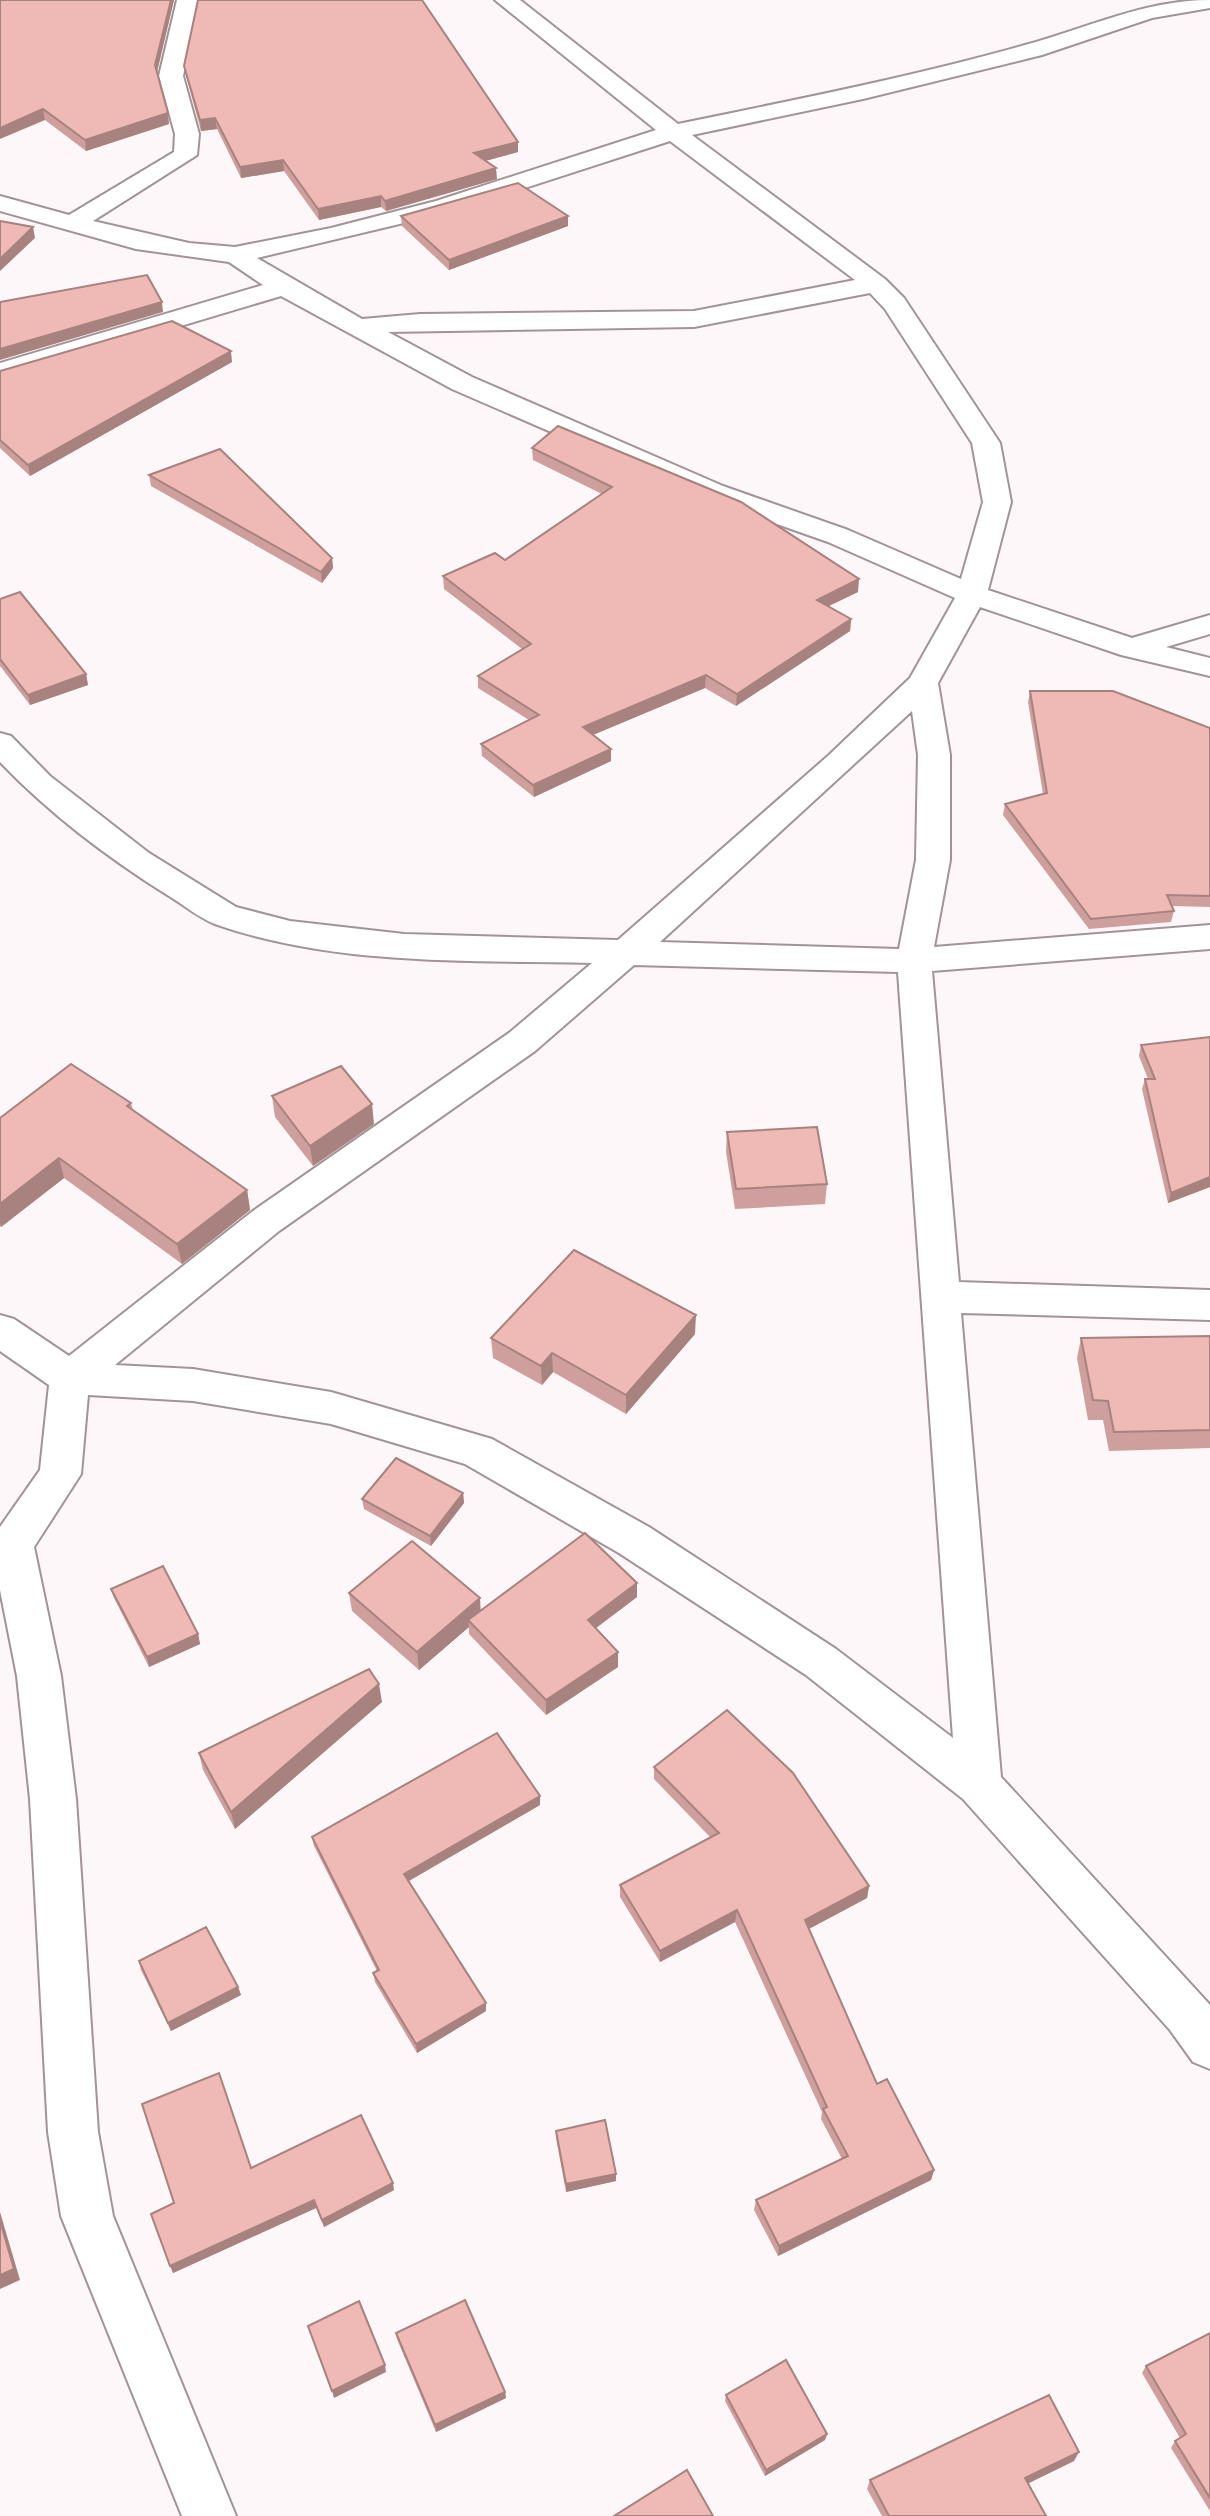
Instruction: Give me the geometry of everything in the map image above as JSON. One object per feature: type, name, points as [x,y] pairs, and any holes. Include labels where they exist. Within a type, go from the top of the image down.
[{"type":"street","points":[[73,223],[185,155],[190,142],[189,129],[173,92],[171,75],[188,0]]},
{"type":"street","points":[[209,2516],[87,2216],[73,2133],[53,1799],[39,1676],[6,1550],[60,1474],[70,1377],[266,1221],[522,1042],[625,954],[923,683],[972,594],[997,502],[986,443],[926,348],[895,304],[876,284],[673,132],[506,0]]},
{"type":"street","points":[[0,203],[136,241],[189,251],[235,255],[332,235],[444,206],[673,132],[876,89],[1034,50],[1148,12],[1210,1]]},
{"type":"street","points":[[235,255],[284,287],[462,383],[713,492],[838,536],[972,594],[1132,648],[1210,667]]},
{"type":"street","points":[[358,327],[420,322],[694,319],[876,284]]},
{"type":"street","points":[[0,372],[284,287]]},
{"type":"street","points":[[1132,648],[1210,624]]},
{"type":"street","points":[[923,683],[934,755],[933,860],[914,961],[979,1786]]},
{"type":"street","points":[[0,743],[39,783],[137,862],[224,915],[290,933],[404,946],[914,961],[1210,937]]},
{"type":"street","points":[[942,1297],[1210,1305]]},
{"type":"street","points":[[0,1331],[70,1377],[193,1385],[331,1408],[477,1451],[634,1539],[821,1662],[979,1786],[1202,2018]]},
{"type":"building","points":[[0,0],[171,0],[155,65],[168,113],[85,140],[43,109],[0,128]]},
{"type":"building","points":[[198,0],[422,0],[518,142],[474,153],[496,168],[385,201],[381,196],[318,209],[283,160],[240,167],[215,118],[200,120],[184,66]]},
{"type":"building","points":[[518,183],[568,216],[449,260],[401,216]]},
{"type":"building","points":[[0,221],[33,227],[0,259]]},
{"type":"building","points":[[147,275],[162,302],[0,349],[0,302]]},
{"type":"building","points":[[172,321],[231,351],[28,465],[0,440],[0,371]]},
{"type":"building","points":[[558,426],[741,502],[859,579],[817,600],[851,619],[737,694],[706,675],[583,727],[611,749],[533,785],[481,744],[539,715],[478,676],[531,644],[443,576],[495,553],[505,560],[612,487],[532,448]]},
{"type":"building","points":[[220,449],[332,558],[321,572],[149,475]]},
{"type":"building","points":[[20,592],[86,674],[28,695],[0,659],[0,599]]},
{"type":"building","points":[[1030,691],[1113,691],[1210,728],[1210,896],[1167,895],[1174,911],[1091,919],[1005,804],[1047,793]]},
{"type":"building","points":[[1210,1037],[1210,1177],[1171,1193],[1145,1079],[1155,1079],[1141,1045]]},
{"type":"building","points":[[71,1064],[131,1103],[127,1106],[247,1190],[177,1244],[59,1158],[0,1204],[0,1118]]},
{"type":"building","points":[[341,1066],[372,1104],[310,1146],[272,1096]]},
{"type":"building","points":[[817,1127],[827,1184],[736,1189],[727,1132]]},
{"type":"building","points":[[574,1250],[696,1315],[626,1395],[552,1353],[541,1366],[491,1338]]},
{"type":"building","points":[[1210,1336],[1210,1430],[1114,1432],[1108,1401],[1093,1400],[1081,1338]]},
{"type":"building","points":[[396,1458],[463,1493],[430,1536],[362,1499]]},
{"type":"building","points":[[585,1533],[637,1583],[588,1620],[618,1652],[546,1700],[468,1620]]},
{"type":"building","points":[[412,1541],[480,1598],[417,1652],[349,1593]]},
{"type":"building","points":[[163,1566],[198,1634],[147,1657],[111,1589]]},
{"type":"building","points":[[369,1669],[379,1684],[231,1812],[199,1753]]},
{"type":"building","points":[[727,1710],[793,1773],[869,1886],[805,1920],[877,2084],[887,2079],[934,2170],[779,2246],[756,2200],[848,2156],[823,2109],[827,2107],[737,1910],[660,1951],[620,1885],[719,1833],[654,1767]]},
{"type":"building","points":[[497,1733],[540,1796],[404,1874],[486,2003],[416,2044],[373,1973],[379,1970],[312,1837]]},
{"type":"building","points":[[206,1927],[238,1987],[168,2023],[139,1961]]},
{"type":"building","points":[[219,2073],[251,2168],[361,2115],[393,2183],[322,2220],[314,2200],[170,2266],[151,2214],[174,2203],[142,2104]]},
{"type":"building","points":[[605,2120],[616,2174],[566,2184],[556,2131]]},
{"type":"building","points":[[0,2221],[14,2269],[0,2275]]},
{"type":"building","points":[[465,2300],[505,2392],[435,2425],[396,2333]]},
{"type":"building","points":[[359,2301],[385,2365],[332,2391],[308,2326]]},
{"type":"building","points":[[1210,2333],[1210,2498],[1175,2441],[1186,2434],[1146,2366]]},
{"type":"building","points":[[786,2360],[827,2434],[766,2470],[726,2395]]},
{"type":"building","points":[[1049,2395],[1079,2452],[1025,2478],[1046,2516],[889,2516],[870,2480]]},
{"type":"building","points":[[687,2470],[713,2516],[614,2516]]}]
